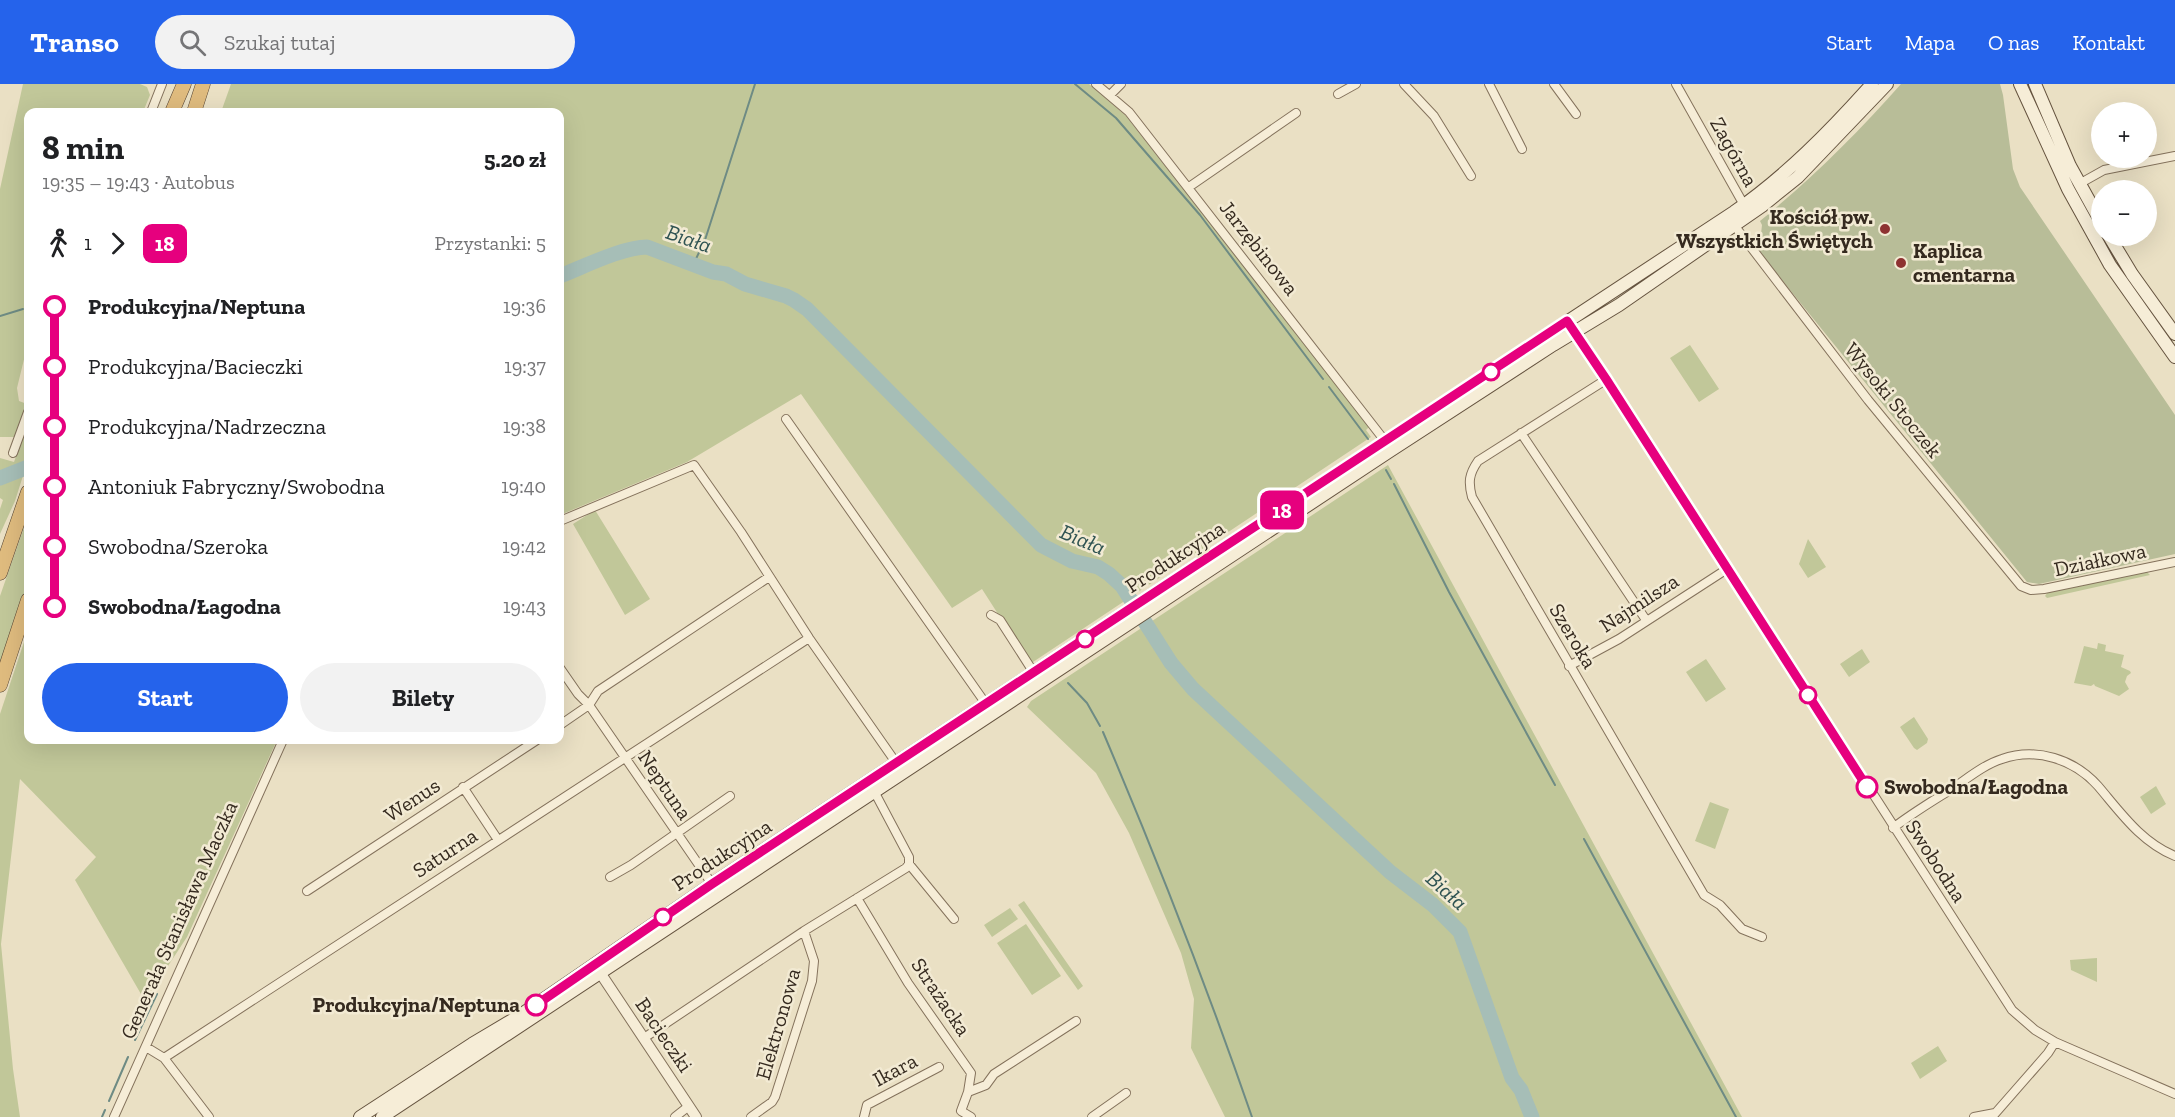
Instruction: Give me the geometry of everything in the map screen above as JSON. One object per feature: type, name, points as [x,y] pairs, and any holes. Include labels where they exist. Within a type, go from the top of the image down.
[{"type":"highway","points":[[174,108],[184,84]]},
{"type":"highway","points":[[195,108],[203,84]]},
{"type":"highway","points":[[0,573],[24,504]]},
{"type":"highway","points":[[0,685],[24,612]]},
{"type":"main road","points":[[1388,446],[1567,321],[1744,205],[1790,169],[1830,131],[1872,84]]},
{"type":"main road","points":[[1388,446],[1576,332],[1762,206],[1798,177],[1887,84]]},
{"type":"main road","points":[[2020,84],[2068,189],[2110,265],[2175,357]]},
{"type":"main road","points":[[2035,84],[2050,123],[2091,205]]},
{"type":"main road","points":[[2115,246],[2175,334]]},
{"type":"main road","points":[[1567,321],[1576,332]]},
{"type":"main road","name":"Produkcyjna","points":[[360,1117],[472,1044],[666,928],[716,890],[986,704],[1153,602],[1388,446]]},
{"type":"main road","name":"Produkcyjna","points":[[716,890],[874,791],[1130,616]]},
{"type":"main road","name":"Produkcyjna","points":[[382,1117],[597,969]]},
{"type":"street","points":[[153,108],[162,84]]},
{"type":"street","name":"Jarzębinowa","points":[[1096,84],[1129,112],[1388,446]]},
{"type":"street","points":[[1110,95],[1121,84]]},
{"type":"street","points":[[1338,94],[1356,84]]},
{"type":"street","points":[[1404,84],[1434,117],[1471,176]]},
{"type":"street","points":[[1489,84],[1522,149]]},
{"type":"street","points":[[1554,84],[1576,114]]},
{"type":"street","name":"Zagórna","points":[[1676,84],[1744,205]]},
{"type":"street","points":[[1189,187],[1296,113]]},
{"type":"street","points":[[2079,184],[2104,170],[2175,156]]},
{"type":"street","name":"Wysoki Stoczek","points":[[1734,225],[1868,400],[2014,580],[2031,590]]},
{"type":"street","name":"Swobodna","points":[[1576,332],[2012,1010],[2035,1030],[2055,1042],[2175,1094]]},
{"type":"street","name":"Szeroka","points":[[1606,379],[1478,461],[1468,482],[1472,497],[1704,895],[1720,905],[1742,929],[1762,937]]},
{"type":"street","points":[[786,419],[986,704]]},
{"type":"street","points":[[14,453],[24,424]]},
{"type":"street","points":[[1521,434],[1646,620]]},
{"type":"street","points":[[564,519],[693,465],[741,532],[809,638],[897,764]]},
{"type":"street","name":"Działkowa","points":[[2031,590],[2175,562]]},
{"type":"street","name":"Najmilsza","points":[[1569,666],[1619,639],[1727,569]]},
{"type":"street","points":[[564,721],[589,705],[598,691],[769,577]]},
{"type":"street","points":[[991,615],[999,620],[1034,673]]},
{"type":"street","name":"Saturna","points":[[164,1058],[809,638]]},
{"type":"street","name":"Neptuna","points":[[564,674],[589,705],[716,890]]},
{"type":"street","name":"Generała Stanisława Maczka","points":[[114,1117],[281,744]]},
{"type":"street","name":"Wenus","points":[[307,891],[531,744]]},
{"type":"street","points":[[1893,828],[1987,766],[2008,757],[2038,756],[2056,758],[2079,768],[2092,779],[2140,835],[2175,856]]},
{"type":"street","points":[[463,787],[498,840]]},
{"type":"street","points":[[874,791],[909,857],[909,864],[954,920]]},
{"type":"street","points":[[610,877],[730,796]]},
{"type":"street","points":[[644,1038],[804,931],[901,872],[909,864]]},
{"type":"street","name":"Strażacka","points":[[857,898],[907,982],[970,1073],[968,1092],[960,1114],[971,1117]]},
{"type":"street","name":"Elektronowa","points":[[751,1117],[772,1102],[775,1097],[812,981],[814,961],[804,931]]},
{"type":"street","name":"Bacieczki","points":[[597,969],[696,1117]]},
{"type":"street","points":[[968,1092],[986,1085],[994,1074],[1076,1022]]},
{"type":"street","points":[[1974,1117],[1994,1115],[2055,1042]]},
{"type":"street","points":[[146,1047],[164,1058],[209,1117]]},
{"type":"street","name":"Ikara","points":[[864,1117],[867,1105],[939,1067]]},
{"type":"street","points":[[1092,1117],[1126,1093]]},
{"type":"street","points":[[675,1117],[689,1106]]},
{"type":"green space","points":[[23,84],[140,84],[147,87],[150,95],[145,108],[24,108],[24,359],[17,388],[19,401],[24,403],[24,412],[15,437],[0,437],[0,189]]},
{"type":"green space","points":[[231,84],[1089,84],[1126,116],[1369,427],[1366,430],[1371,437],[1030,664],[982,589],[952,608],[801,394],[687,462],[564,513],[564,108],[222,108]]},
{"type":"green space","points":[[1901,84],[2000,84],[2013,169],[2020,187],[2175,415],[2175,554],[2039,584],[2027,582],[1755,247],[1760,243],[1762,225],[1760,221],[1833,156]]},
{"type":"green space","points":[[1690,345],[1719,389],[1699,402],[1670,358]]},
{"type":"green space","points":[[24,433],[24,473],[15,501],[0,534],[0,509],[3,500],[0,498],[0,458],[14,462]]},
{"type":"green space","points":[[1388,465],[1742,1117],[1225,1117],[1191,1048],[1194,999],[1181,953],[1129,833],[1096,773],[1027,707],[1031,701]]},
{"type":"green space","points":[[595,510],[650,599],[625,615],[573,524]]},
{"type":"green space","points":[[24,527],[24,595],[0,667],[0,596]]},
{"type":"green space","points":[[1808,539],[1826,567],[1808,578],[1799,564]]},
{"type":"green space","points":[[2147,572],[2150,575],[2047,598],[2045,596],[2048,592]]},
{"type":"green space","points":[[24,642],[24,744],[275,744],[187,937],[145,1001],[75,880],[96,857],[20,779],[1,944],[20,1117],[0,1117],[0,714]]},
{"type":"green space","points":[[2098,643],[2106,645],[2105,651],[2124,655],[2121,667],[2131,673],[2125,682],[2129,689],[2119,696],[2094,684],[2091,686],[2074,683],[2084,646],[2097,649]]},
{"type":"green space","points":[[1862,649],[1870,662],[1849,677],[1840,664]]},
{"type":"green space","points":[[1706,659],[1726,689],[1706,702],[1686,672]]},
{"type":"green space","points":[[1914,717],[1928,739],[1927,743],[1917,750],[1900,727]]},
{"type":"green space","points":[[2156,786],[2166,804],[2151,814],[2140,797]]},
{"type":"green space","points":[[1710,802],[1729,809],[1715,849],[1695,841]]},
{"type":"green space","points":[[1024,901],[1083,986],[1078,990],[1018,905]]},
{"type":"green space","points":[[1010,908],[1018,919],[992,937],[984,925]]},
{"type":"green space","points":[[1026,924],[1061,976],[1032,995],[997,943]]},
{"type":"green space","points":[[2097,958],[2097,982],[2071,970],[2070,960]]},
{"type":"green space","points":[[1938,1046],[1947,1061],[1920,1079],[1911,1063]]},
{"type":"waterway","points":[[693,265],[705,240],[755,84]]},
{"type":"waterway","points":[[1075,84],[1116,118],[1200,215],[1323,379]]},
{"type":"waterway","name":"Biała","points":[[564,274],[627,250],[647,247],[713,272],[726,274],[745,284],[786,296],[807,309],[1041,545],[1072,561],[1098,567],[1122,586],[1171,663],[1193,689],[1390,872],[1433,905],[1460,932],[1512,1078],[1521,1090],[1532,1117]]},
{"type":"waterway","points":[[0,316],[23,309]]},
{"type":"waterway","points":[[1329,387],[1368,439]]},
{"type":"waterway","name":"Biała","points":[[0,478],[24,469]]},
{"type":"waterway","points":[[1386,470],[1391,479]]},
{"type":"waterway","points":[[1394,484],[1449,592],[1555,785]]},
{"type":"waterway","points":[[1068,683],[1087,703],[1100,726]]},
{"type":"waterway","points":[[1103,732],[1181,923],[1252,1117]]},
{"type":"waterway","points":[[1584,839],[1736,1117]]},
{"type":"waterway","points":[[135,1040],[157,994]]},
{"type":"waterway","points":[[109,1101],[128,1057]]},
{"type":"waterway","points":[[102,1117],[105,1110]]},
{"type":"bus line","name":"18","points":[[536,1005],[712,884],[1567,321],[1867,787]]},
{"type":"place","name":"Kościół pw. Wszystkich Świętych","points":[[1885,229]]},
{"type":"place","name":"Kaplica cmentarna","points":[[1901,263]]},
{"type":"place","name":"Swobodna/Łagodna","points":[[1867,787]]},
{"type":"place","name":"Produkcyjna/Neptuna","points":[[536,1005]]}]
